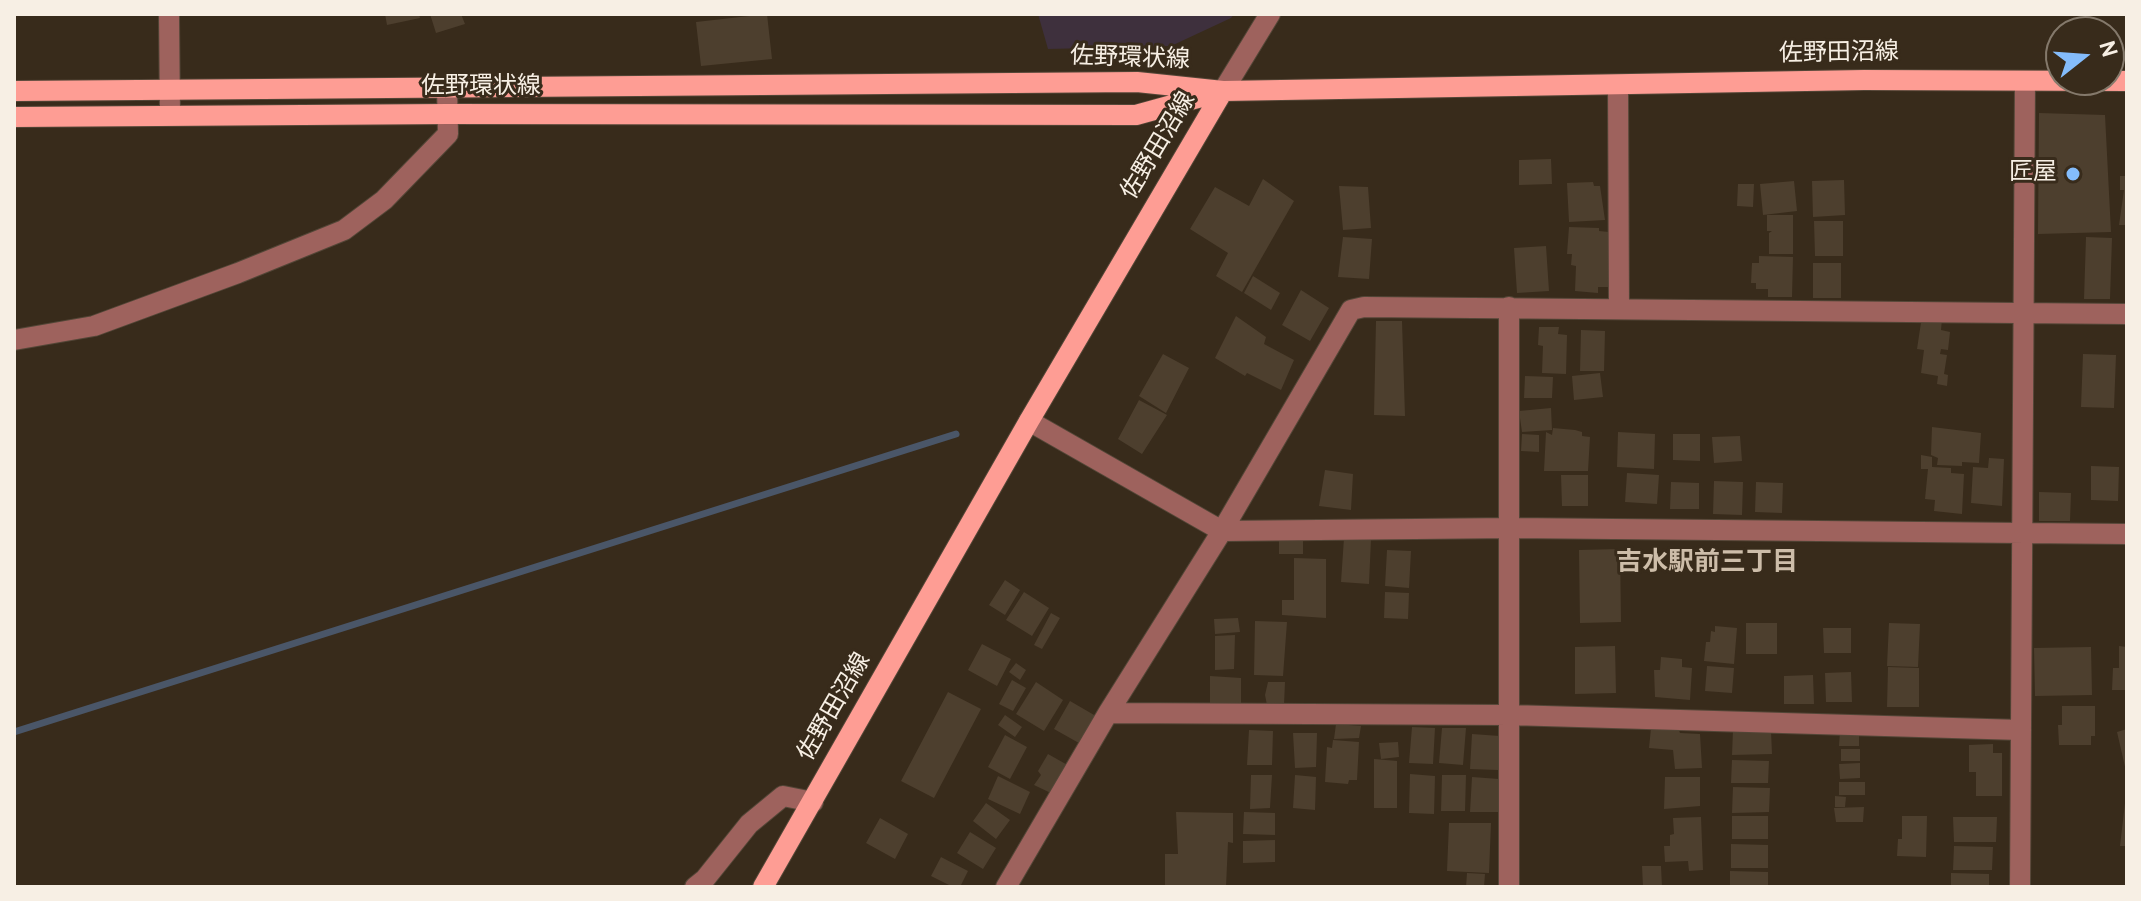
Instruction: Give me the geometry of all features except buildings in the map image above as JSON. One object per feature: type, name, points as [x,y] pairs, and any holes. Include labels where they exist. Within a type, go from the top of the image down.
[{"type":"main road","name":"佐野田沼線","points":[[763,887],[1029,421],[1223,91],[1864,80],[2127,81]]},
{"type":"main road","name":"佐野環状線","points":[[14,91],[1137,82],[1223,91]]},
{"type":"main road","name":"佐野環状線","points":[[14,117],[1136,115],[1223,91]]},
{"type":"street","points":[[169,14],[170,115]]},
{"type":"street","points":[[1223,91],[1270,14]]},
{"type":"street","points":[[2020,887],[2025,81]]},
{"type":"street","points":[[1618,85],[1619,308]]},
{"type":"street","points":[[14,340],[94,326],[344,230],[384,200],[448,134],[447,88]]},
{"type":"street","points":[[1006,887],[1108,713],[1222,531],[1351,310],[1364,307],[1509,307],[2127,314]]},
{"type":"street","points":[[1509,307],[1509,887]]},
{"type":"street","points":[[1029,421],[1222,531],[1511,528],[2127,534]]},
{"type":"street","points":[[1108,713],[1510,715],[2021,730]]},
{"type":"street","points":[[695,887],[749,824],[783,796],[813,802]]},
{"type":"shaded area","points":[[1038,14],[1234,14],[1171,46],[1048,49]]},
{"type":"waterway","points":[[14,732],[956,434]]},
{"type":"place","name":"匠屋","points":[[2073,174]]},
{"type":"district","name":"吉水駅前三丁目","points":[[1707,565]]}]
